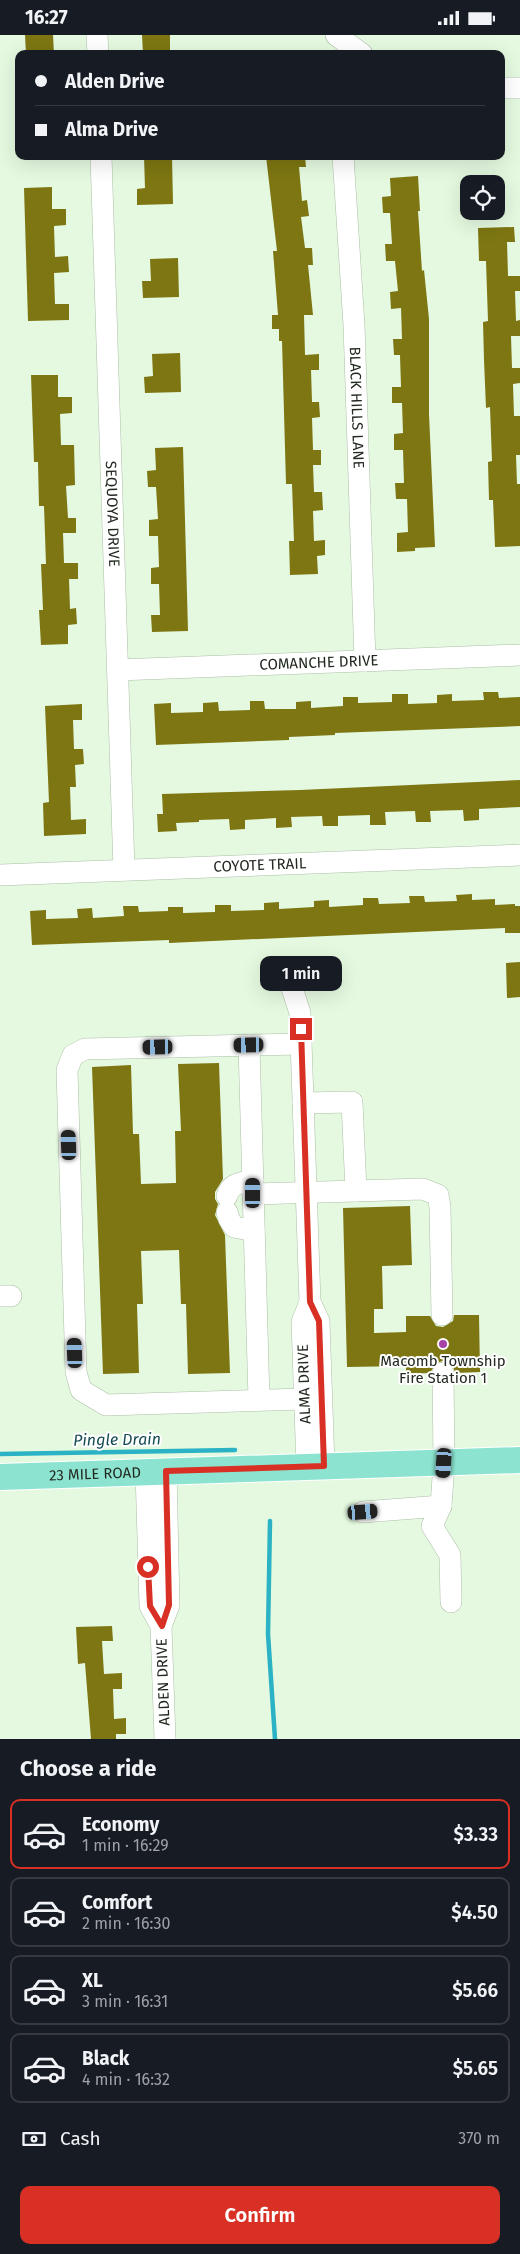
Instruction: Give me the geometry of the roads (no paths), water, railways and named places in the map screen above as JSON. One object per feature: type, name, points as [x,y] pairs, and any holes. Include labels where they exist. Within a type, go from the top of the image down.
[{"type":"main road","name":"23 MILE ROAD","points":[[0,1477],[520,1460]]},
{"type":"street","points":[[98,35],[98,50]]},
{"type":"street","points":[[336,35],[357,50]]},
{"type":"street","points":[[505,88],[520,88]]},
{"type":"street","name":"SEQUOYA DRIVE","points":[[101,160],[124,870]]},
{"type":"street","name":"BLACK HILLS LANE","points":[[343,160],[354,325],[365,661]]},
{"type":"street","name":"COMANCHE DRIVE","points":[[118,670],[520,655]]},
{"type":"street","name":"COYOTE TRAIL","points":[[0,875],[520,855]]},
{"type":"street","name":"ALMA DRIVE","points":[[290,982],[300,1013],[310,1302],[302,1322],[310,1393],[315,1467]]},
{"type":"street","points":[[301,1044],[85,1049],[73,1055],[67,1070],[76,1372],[81,1390],[106,1405],[258,1400],[310,1393]]},
{"type":"street","points":[[249,1045],[258,1400]]},
{"type":"street","points":[[303,1103],[352,1102],[356,1191]]},
{"type":"street","points":[[254,1231],[234,1227],[229,1219],[228,1190],[236,1184],[307,1193],[423,1189],[438,1195],[440,1207],[442,1315]]},
{"type":"street","points":[[443,1373],[444,1463],[441,1506],[432,1526],[450,1555],[451,1602]]},
{"type":"street","name":"ALDEN DRIVE","points":[[156,1471],[150,1606],[162,1626],[165,1739]]},
{"type":"street","points":[[363,1512],[441,1506]]},
{"type":"waterway","name":"Pingle Drain","points":[[0,1454],[235,1450]]},
{"type":"waterway","name":"Pingle Drain","points":[[270,1521],[268,1634],[275,1739]]},
{"type":"place","name":"Macomb Township Fire Station 1","points":[[443,1344]]}]
